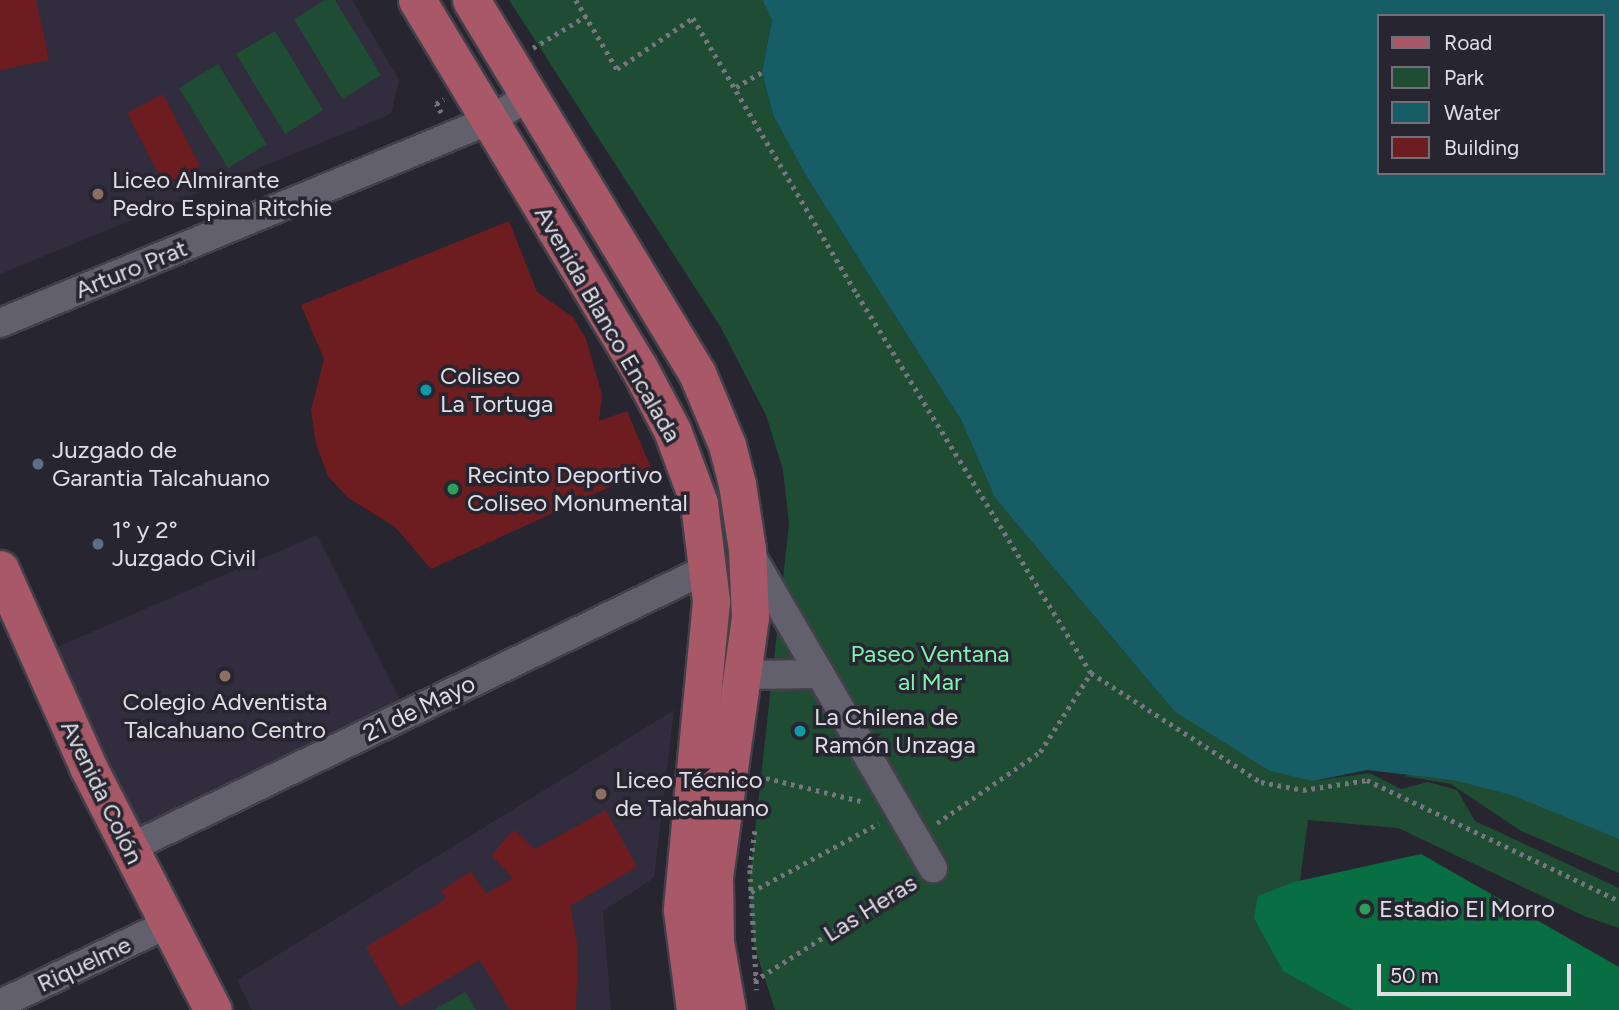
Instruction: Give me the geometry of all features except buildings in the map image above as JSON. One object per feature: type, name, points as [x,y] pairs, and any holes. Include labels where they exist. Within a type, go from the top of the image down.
[{"type":"main road","name":"Avenida Blanco Encalada","points":[[417,0],[672,430],[699,503],[709,568],[708,657],[682,873],[684,946],[715,1007]]},
{"type":"main road","name":"Avenida Blanco Encalada","points":[[471,0],[697,373],[727,446],[747,549],[750,617],[745,675],[730,769],[713,913],[715,1007]]},
{"type":"main road","name":"Avenida Colón","points":[[0,569],[128,849],[213,1010]]},
{"type":"street","name":"Arturo Prat","points":[[0,323],[490,120],[530,96]]},
{"type":"street","name":"Las Heras","points":[[747,549],[933,868]]},
{"type":"street","name":"21 de Mayo","points":[[128,849],[709,568]]},
{"type":"street","points":[[745,675],[820,674]]},
{"type":"street","name":"Riquelme","points":[[0,1004],[168,924]]},
{"type":"path","points":[[576,0],[617,69],[693,18],[857,294],[1091,673],[1261,782],[1303,790],[1367,780],[1619,901]]},
{"type":"path","points":[[510,62],[586,16]]},
{"type":"path","points":[[736,87],[762,72]]},
{"type":"path","points":[[915,838],[1041,752],[1091,673]]},
{"type":"path","points":[[730,769],[900,811]]},
{"type":"path","points":[[713,913],[900,811]]},
{"type":"path","name":"Las Heras","points":[[715,1007],[933,868]]},
{"type":"shaded area","name":"Liceo Almirante Pedro Espina Ritchie","points":[[0,0],[352,0],[399,80],[391,114],[0,274]]},
{"type":"shaded area","name":"Colegio Adventista Talcahuano Centro","points":[[317,535],[401,702],[132,832],[50,650]]},
{"type":"shaded area","name":"Liceo Técnico de Talcahuano","points":[[674,710],[654,878],[603,911],[611,1010],[252,1010],[237,980]]},
{"type":"green space","points":[[325,0],[335,0],[381,75],[342,99],[294,19]]},
{"type":"green space","name":"Paseo Ventana al Mar","points":[[509,0],[762,0],[772,18],[762,72],[773,115],[805,174],[961,420],[995,498],[1174,711],[1313,781],[1370,773],[1401,789],[1428,782],[1457,790],[1475,821],[1619,888],[1619,928],[1584,916],[1398,828],[1308,820],[1298,896],[1619,1010],[775,1010],[754,945],[749,885],[789,524],[783,470],[766,415],[720,326]]},
{"type":"green space","points":[[275,31],[323,110],[285,134],[236,54]]},
{"type":"green space","points":[[218,64],[267,144],[228,168],[179,88]]},
{"type":"green space","points":[[1440,768],[1619,802],[1619,873],[1521,831],[1451,784],[1404,776]]},
{"type":"green space","points":[[1421,854],[1619,967],[1619,1010],[1353,1010],[1283,971],[1254,918],[1258,896],[1294,882]]},
{"type":"green space","points":[[465,992],[476,1010],[434,1010]]},
{"type":"water","points":[[762,0],[1619,0],[1619,839],[1512,795],[1453,780],[1367,770],[1313,781],[1270,771],[1174,711],[995,498],[961,420],[805,174],[773,115],[762,72],[772,19]]},
{"type":"place","name":"Liceo Almirante Pedro Espina Ritchie","points":[[98,194]]},
{"type":"place","name":"Coliseo La Tortuga","points":[[426,390]]},
{"type":"place","name":"Juzgado de Garantia Talcahuano","points":[[38,464]]},
{"type":"place","name":"Recinto Deportivo Coliseo Monumental","points":[[453,489]]},
{"type":"place","name":"1° y 2° Juzgado Civil","points":[[98,544]]},
{"type":"place","name":"Colegio Adventista Talcahuano Centro","points":[[225,676]]},
{"type":"place","name":"La Chilena de Ramón Unzaga","points":[[800,731]]},
{"type":"place","name":"Liceo Técnico de Talcahuano","points":[[601,794]]},
{"type":"place","name":"Estadio El Morro","points":[[1365,909]]}]
